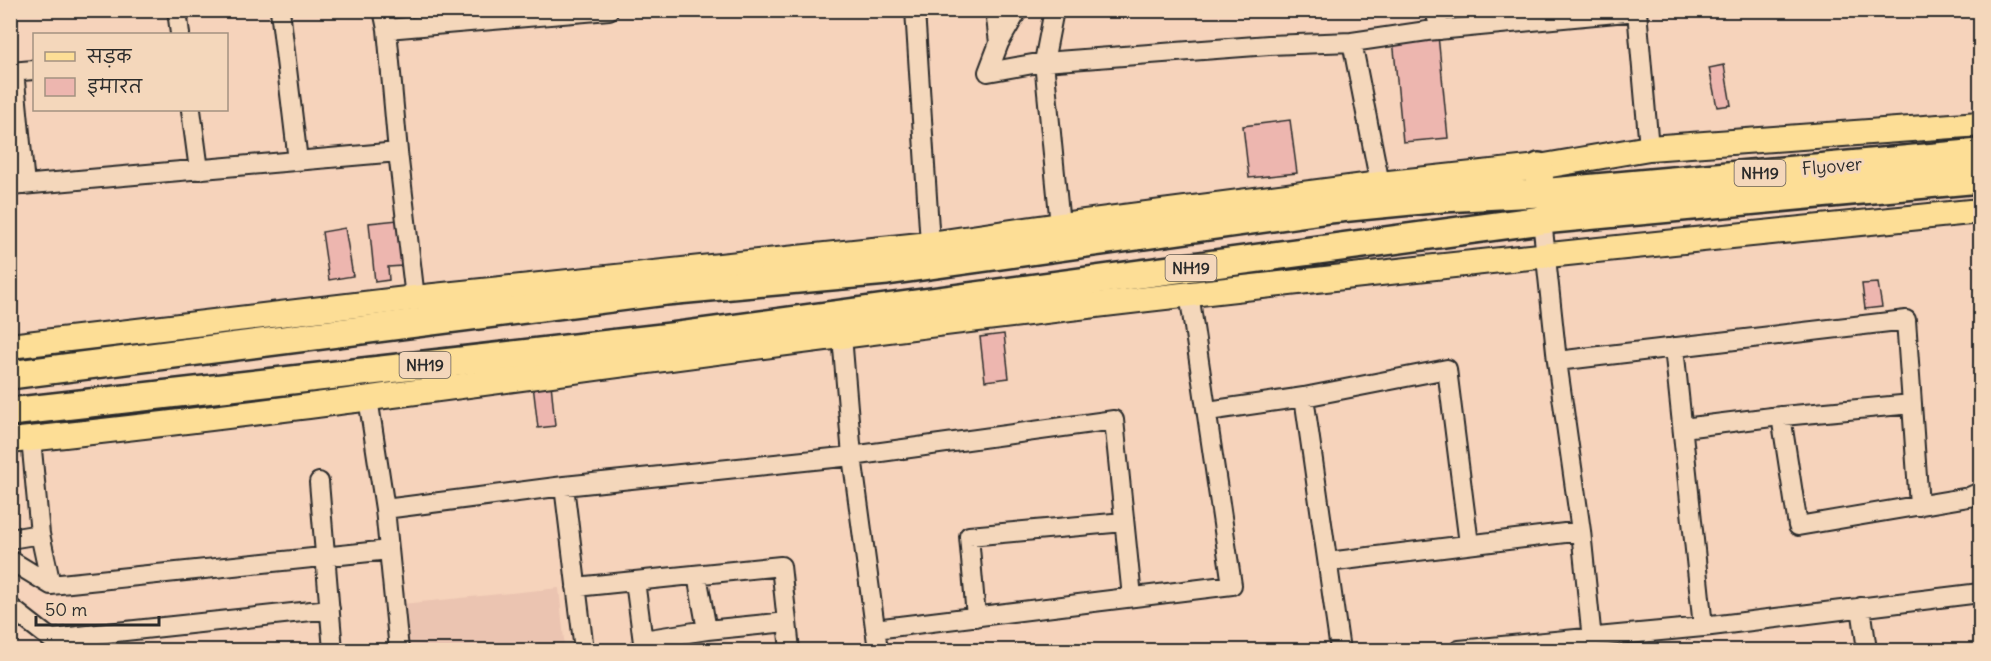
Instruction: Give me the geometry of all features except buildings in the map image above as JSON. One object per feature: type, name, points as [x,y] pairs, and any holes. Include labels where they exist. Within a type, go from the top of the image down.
[{"type":"highway","name":"Flyover","points":[[1540,180],[1980,153]]},
{"type":"highway","name":"Flyover","points":[[1542,220],[1980,178]]},
{"type":"highway","name":"NH19","points":[[10,375],[666,291],[887,271],[1329,209],[1442,198],[1540,180]]},
{"type":"highway","name":"NH19","points":[[10,412],[671,337],[841,325],[1542,220]]},
{"type":"main road","points":[[10,346],[415,298],[930,244],[1380,184],[1540,180],[1649,148],[1980,124]]},
{"type":"main road","points":[[21,440],[368,398],[841,325],[1189,293],[1545,254],[1980,211]]},
{"type":"street","points":[[177,10],[180,33]]},
{"type":"street","points":[[280,10],[298,161]]},
{"type":"street","points":[[415,298],[385,20],[609,10]]},
{"type":"street","points":[[915,10],[930,244]]},
{"type":"street","points":[[994,10],[999,43]]},
{"type":"street","points":[[1018,10],[999,43],[988,72],[1044,62],[1269,45],[1352,42],[1544,15],[1638,11],[1649,148]]},
{"type":"street","points":[[1054,10],[1044,62],[1060,225]]},
{"type":"street","points":[[1435,10],[1440,30]]},
{"type":"street","points":[[1352,42],[1380,184]]},
{"type":"street","points":[[33,70],[12,72],[18,186],[398,152]]},
{"type":"street","points":[[191,111],[199,170]]},
{"type":"street","points":[[1542,220],[1557,361],[1581,531],[1592,644]]},
{"type":"street","points":[[875,629],[1232,585],[1189,293]]},
{"type":"street","points":[[1557,361],[1906,320],[1919,506]]},
{"type":"street","points":[[841,325],[852,456],[878,651]]},
{"type":"street","points":[[1674,347],[1703,627]]},
{"type":"street","points":[[1208,411],[1304,397],[1447,369],[1469,544]]},
{"type":"street","points":[[1304,397],[1340,651]]},
{"type":"street","points":[[368,398],[385,509],[399,651]]},
{"type":"street","points":[[1683,428],[1912,404]]},
{"type":"street","points":[[1781,416],[1798,526],[1969,497],[1980,492]]},
{"type":"street","points":[[385,509],[564,486],[852,456],[1113,420],[1132,597]]},
{"type":"street","points":[[21,440],[51,585]]},
{"type":"street","points":[[319,482],[333,651]]},
{"type":"street","points":[[564,486],[584,651]]},
{"type":"street","points":[[976,617],[969,536],[1124,522]]},
{"type":"street","points":[[1328,562],[1581,531]]},
{"type":"street","points":[[10,539],[40,534]]},
{"type":"street","points":[[10,560],[51,585],[389,550]]},
{"type":"street","points":[[576,588],[781,566],[790,651]]},
{"type":"street","points":[[696,575],[707,630]]},
{"type":"street","points":[[635,581],[644,645],[707,630],[787,622]]},
{"type":"street","points":[[1459,651],[1592,644],[1703,627],[1980,592]]},
{"type":"street","points":[[1861,607],[1867,651]]},
{"type":"street","points":[[11,609],[58,645],[330,609]]},
{"type":"shaded area","points":[[559,588],[565,650],[396,650],[392,605]]}]
